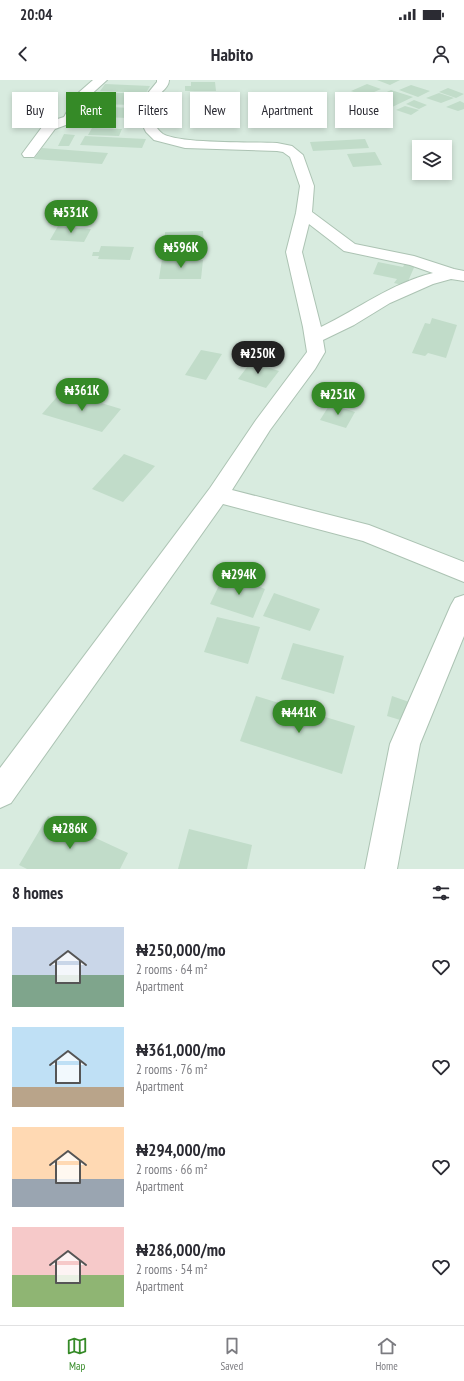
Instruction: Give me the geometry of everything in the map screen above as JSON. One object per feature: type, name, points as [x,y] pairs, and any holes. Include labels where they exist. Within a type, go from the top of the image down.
[{"type":"street","points":[[29,154],[50,126],[69,120],[72,110],[91,86],[101,80]]},
{"type":"street","points":[[0,794],[218,494],[263,425],[316,352],[294,252],[304,213],[307,186],[296,155],[288,149],[277,147],[185,144],[159,137],[151,129],[144,116],[145,104],[163,83],[163,80]]},
{"type":"street","points":[[304,213],[350,248],[414,261],[458,275]]},
{"type":"street","points":[[314,338],[348,321],[384,298],[427,280],[458,275]]},
{"type":"street","points":[[218,494],[369,534],[464,572]]},
{"type":"street","points":[[381,869],[405,744],[464,604]]},
{"type":"shaded area","points":[[0,80],[464,80],[464,869],[0,869]]},
{"type":"building","points":[[377,80],[400,80],[390,85]]},
{"type":"building","points":[[191,82],[215,82],[216,91],[185,91],[185,86],[191,86]]},
{"type":"building","points":[[105,84],[150,86],[147,92],[100,91]]},
{"type":"building","points":[[367,84],[381,89],[374,92],[351,91]]},
{"type":"building","points":[[411,85],[430,91],[418,97],[399,90]]},
{"type":"building","points":[[448,88],[464,94],[456,98],[439,92]]},
{"type":"building","points":[[391,90],[413,97],[393,107],[393,92],[387,92]]},
{"type":"building","points":[[116,93],[124,93],[124,105],[116,105]]},
{"type":"building","points":[[439,93],[454,98],[441,103],[426,98]]},
{"type":"building","points":[[414,100],[427,105],[419,109],[406,104]]},
{"type":"building","points":[[460,101],[464,103],[464,109],[458,111],[446,107]]},
{"type":"building","points":[[405,106],[419,110],[411,115],[396,110]]},
{"type":"building","points":[[116,107],[124,108],[124,118],[116,118]]},
{"type":"building","points":[[92,128],[122,129],[119,136],[88,135]]},
{"type":"building","points":[[64,134],[75,135],[69,146],[58,146]]},
{"type":"building","points":[[85,136],[146,139],[142,148],[80,145]]},
{"type":"building","points":[[365,139],[369,148],[313,151],[310,142]]},
{"type":"building","points":[[42,148],[108,153],[102,164],[34,159]]},
{"type":"building","points":[[375,152],[382,165],[353,167],[347,154]]},
{"type":"building","points":[[58,226],[91,229],[84,242],[50,240]]},
{"type":"building","points":[[203,231],[205,256],[165,258],[165,232]]},
{"type":"building","points":[[101,246],[134,247],[130,260],[98,259],[99,256],[92,256],[93,252],[99,252]]},
{"type":"building","points":[[162,259],[203,260],[201,279],[159,279]]},
{"type":"building","points":[[406,261],[416,263],[406,286],[394,283],[397,279],[373,274],[378,262],[403,267]]},
{"type":"building","points":[[432,318],[457,325],[446,358],[428,353],[425,356],[412,353],[425,323],[430,324]]},
{"type":"building","points":[[201,350],[222,354],[206,380],[185,375]]},
{"type":"building","points":[[251,362],[279,371],[266,388],[238,379]]},
{"type":"building","points":[[62,391],[121,409],[102,432],[42,414]]},
{"type":"building","points":[[330,404],[355,412],[346,428],[320,420]]},
{"type":"building","points":[[124,454],[155,466],[123,502],[92,489]]},
{"type":"building","points":[[235,575],[257,580],[255,585],[265,589],[253,618],[210,604],[223,577],[235,580]]},
{"type":"building","points":[[274,593],[320,609],[310,631],[263,616]]},
{"type":"building","points":[[217,617],[260,627],[248,664],[204,652]]},
{"type":"building","points":[[293,643],[344,656],[334,694],[281,679]]},
{"type":"building","points":[[256,696],[355,726],[342,774],[240,741]]},
{"type":"building","points":[[392,696],[412,703],[407,722],[387,716]]},
{"type":"building","points":[[48,816],[128,853],[120,869],[27,869],[19,865]]},
{"type":"building","points":[[189,829],[252,845],[247,869],[178,869]]}]
